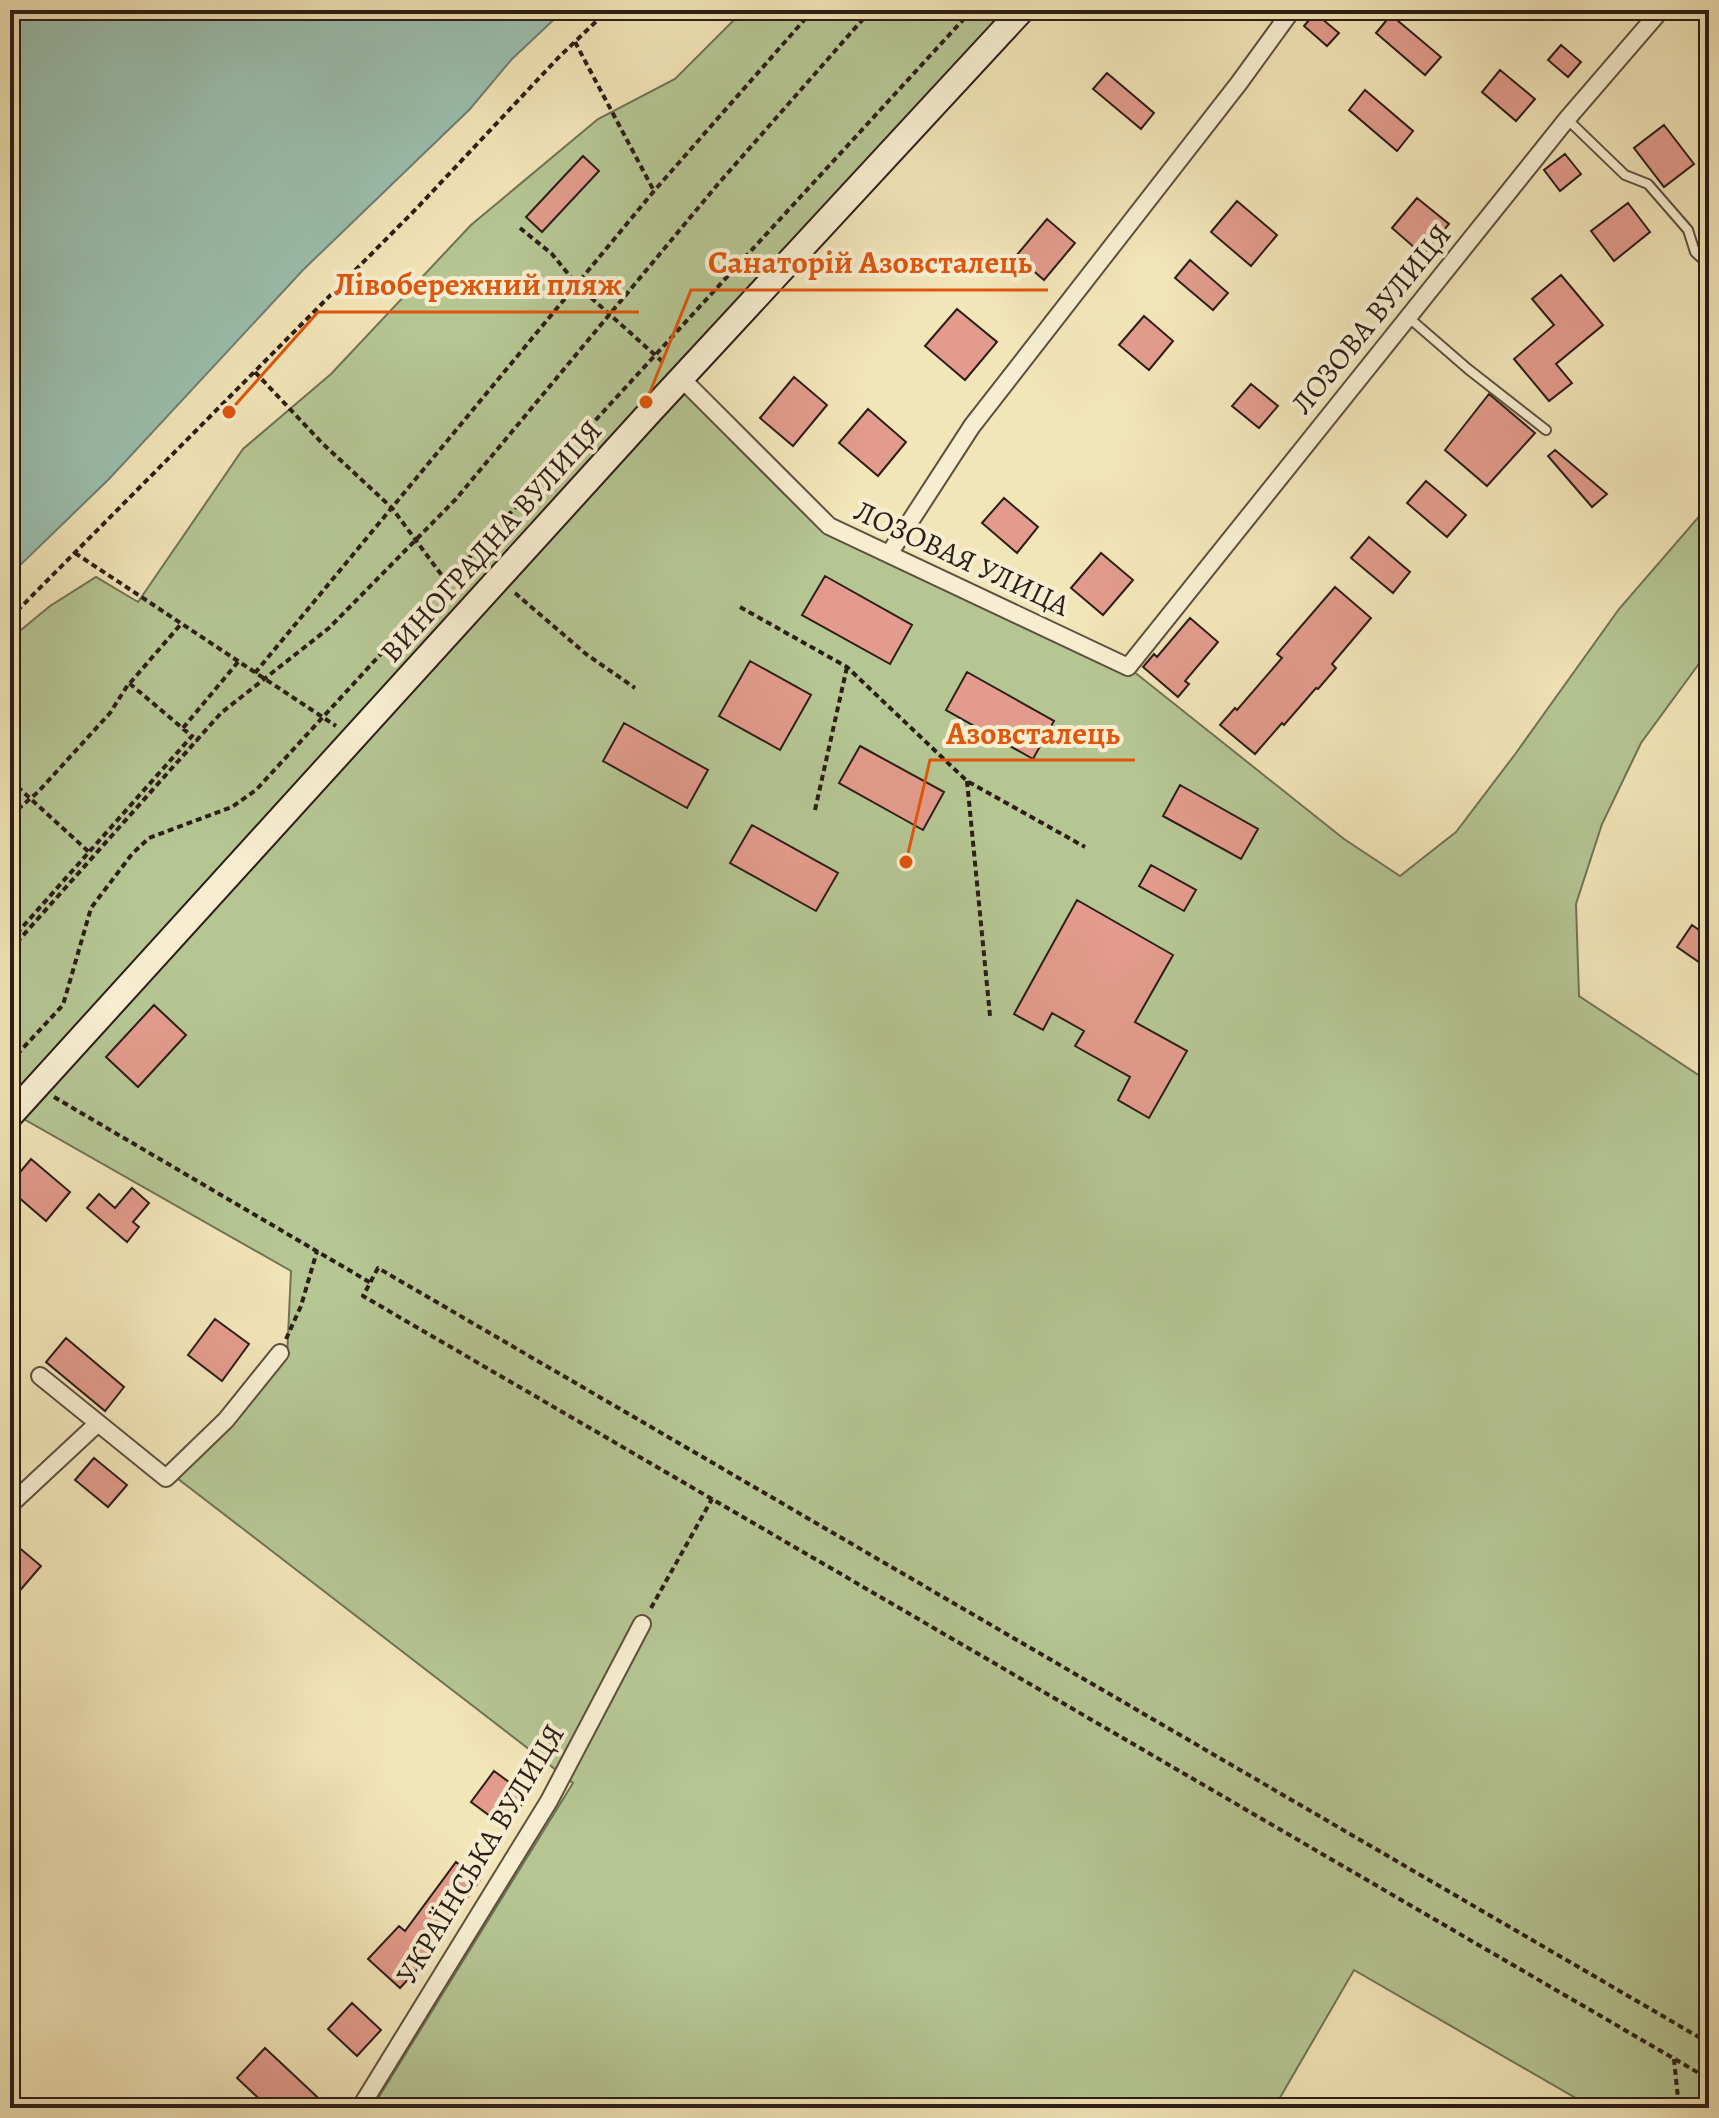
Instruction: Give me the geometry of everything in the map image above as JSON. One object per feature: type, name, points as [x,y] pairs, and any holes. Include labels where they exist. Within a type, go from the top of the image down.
[{"type":"street","name":"ВИНОГРАДНА ВУЛИЦЯ","points":[[10,1116],[1022,10]]},
{"type":"street","points":[[889,554],[972,426],[1239,83],[1292,10]]},
{"type":"street","name":"ЛОЗОВА ВУЛИЦЯ","points":[[1128,667],[1567,119],[1661,10]]},
{"type":"street","name":"ЛОЗОВАЯ УЛИЦА","points":[[682,379],[829,526],[1128,667]]},
{"type":"street","points":[[40,1376],[166,1478],[226,1420],[280,1353]]},
{"type":"street","points":[[10,1505],[98,1423]]},
{"type":"street","name":"УКРАЇНСЬКА ВУЛИЦЯ","points":[[360,2108],[549,1801],[642,1624]]},
{"type":"lane","points":[[1567,119],[1625,175],[1648,184],[1688,230],[1695,252],[1709,265]]},
{"type":"lane","points":[[1408,317],[1546,430]]},
{"type":"path","points":[[10,618],[608,10]]},
{"type":"path","points":[[255,673],[654,191],[813,10]]},
{"type":"path","points":[[10,941],[237,699],[329,628],[417,541],[495,453],[608,314],[792,98],[871,10]]},
{"type":"path","points":[[10,1062],[63,1005],[91,908],[132,854],[149,838],[243,800],[256,790],[972,10]]},
{"type":"path","points":[[575,42],[654,191]]},
{"type":"path","points":[[520,228],[552,254],[578,286],[655,355]]},
{"type":"path","points":[[255,372],[322,443],[392,508],[446,581]]},
{"type":"path","points":[[75,553],[322,718],[357,736]]},
{"type":"path","points":[[446,581],[499,580],[586,654],[635,688]]},
{"type":"path","points":[[740,607],[847,667],[967,781],[1085,847]]},
{"type":"path","points":[[10,816],[110,713],[129,683],[181,624]]},
{"type":"path","points":[[183,728],[238,662]]},
{"type":"path","points":[[815,810],[847,667]]},
{"type":"path","points":[[129,683],[198,741]]},
{"type":"path","points":[[10,780],[92,854]]},
{"type":"path","points":[[967,781],[990,1016]]},
{"type":"path","points":[[10,950],[92,854]]},
{"type":"path","points":[[35,1086],[371,1283]]},
{"type":"path","points":[[280,1353],[301,1306],[317,1251]]},
{"type":"path","points":[[1709,2043],[378,1268],[363,1296],[1709,2079]]},
{"type":"path","points":[[642,1624],[712,1499]]},
{"type":"path","points":[[1674,2059],[1679,2108]]},
{"type":"path","points":[[1697,2108],[1709,2086]]},
{"type":"green space","points":[[744,10],[1022,10],[682,379],[829,526],[1128,667],[1344,839],[1400,876],[1456,832],[1619,609],[1709,505],[1709,650],[1641,743],[1602,824],[1576,904],[1579,996],[1709,1082],[1709,2108],[1593,2108],[1354,1970],[1274,2108],[372,2108],[573,1783],[177,1478],[287,1357],[291,1271],[13,1113],[10,1116],[10,639],[50,606],[96,577],[138,602],[243,449],[331,374],[471,225],[598,119],[675,79]]},
{"type":"shaded area","points":[[10,10],[564,10],[511,60],[470,109],[303,270],[109,479],[10,575]]},
{"type":"building","points":[[1315,13],[1339,33],[1327,46],[1304,26]]},
{"type":"building","points":[[1391,15],[1441,57],[1425,75],[1376,33]]},
{"type":"building","points":[[1561,45],[1581,62],[1568,77],[1548,60]]},
{"type":"building","points":[[1500,70],[1535,99],[1516,121],[1482,92]]},
{"type":"building","points":[[1107,73],[1154,113],[1141,129],[1093,89]]},
{"type":"building","points":[[1365,90],[1413,131],[1397,151],[1349,110]]},
{"type":"building","points":[[1664,125],[1694,164],[1664,187],[1634,148]]},
{"type":"building","points":[[1565,154],[1581,174],[1560,191],[1544,170]]},
{"type":"building","points":[[583,156],[599,171],[542,232],[526,217]]},
{"type":"building","points":[[1417,198],[1449,224],[1423,255],[1392,228]]},
{"type":"building","points":[[1237,201],[1277,235],[1251,266],[1211,232]]},
{"type":"building","points":[[1628,203],[1650,232],[1614,261],[1591,231]]},
{"type":"building","points":[[1047,219],[1075,243],[1044,280],[1016,256]]},
{"type":"building","points":[[1190,260],[1228,293],[1213,310],[1175,278]]},
{"type":"building","points":[[1561,275],[1603,325],[1556,364],[1572,383],[1549,401],[1514,359],[1554,325],[1532,299]]},
{"type":"building","points":[[957,309],[997,342],[965,380],[925,346]]},
{"type":"building","points":[[1144,316],[1173,341],[1149,370],[1119,345]]},
{"type":"building","points":[[794,377],[827,405],[793,446],[760,418]]},
{"type":"building","points":[[1251,384],[1278,406],[1259,428],[1232,406]]},
{"type":"building","points":[[1489,394],[1535,433],[1487,486],[1445,450]]},
{"type":"building","points":[[868,409],[906,442],[878,476],[839,443]]},
{"type":"building","points":[[1555,450],[1607,494],[1592,507],[1548,456]]},
{"type":"building","points":[[1426,481],[1466,515],[1447,537],[1407,503]]},
{"type":"building","points":[[1004,498],[1038,527],[1017,553],[982,523]]},
{"type":"building","points":[[1369,537],[1410,572],[1393,593],[1351,558]]},
{"type":"building","points":[[1101,553],[1133,580],[1103,615],[1071,588]]},
{"type":"building","points":[[825,576],[912,625],[890,664],[802,615]]},
{"type":"building","points":[[1335,587],[1371,618],[1332,664],[1336,668],[1255,754],[1220,725],[1282,658],[1277,654]]},
{"type":"building","points":[[1190,618],[1218,642],[1185,681],[1189,684],[1178,697],[1143,667],[1154,654],[1157,657]]},
{"type":"building","points":[[750,661],[811,695],[780,750],[719,716]]},
{"type":"building","points":[[967,672],[1054,721],[1033,759],[946,710]]},
{"type":"building","points":[[624,723],[708,770],[687,808],[603,761]]},
{"type":"building","points":[[860,746],[944,792],[923,830],[839,783]]},
{"type":"building","points":[[1180,785],[1258,829],[1241,859],[1163,816]]},
{"type":"building","points":[[752,825],[838,873],[816,911],[730,863]]},
{"type":"building","points":[[1151,865],[1196,890],[1184,911],[1139,886]]},
{"type":"building","points":[[1077,900],[1173,955],[1135,1022],[1187,1051],[1149,1118],[1118,1100],[1130,1077],[1075,1046],[1084,1031],[1052,1013],[1043,1030],[1014,1014]]},
{"type":"building","points":[[1692,925],[1709,937],[1709,969],[1677,947]]},
{"type":"building","points":[[154,1005],[186,1035],[138,1087],[106,1057]]},
{"type":"building","points":[[31,1159],[70,1192],[46,1221],[10,1190],[10,1184]]},
{"type":"building","points":[[132,1188],[149,1203],[133,1222],[139,1227],[127,1242],[87,1208],[99,1194],[115,1208]]},
{"type":"building","points":[[215,1319],[249,1344],[222,1381],[188,1355]]},
{"type":"building","points":[[66,1338],[124,1387],[105,1411],[46,1362]]},
{"type":"building","points":[[94,1458],[127,1485],[108,1507],[75,1480]]},
{"type":"building","points":[[10,1540],[41,1566],[10,1602]]},
{"type":"building","points":[[494,1771],[528,1796],[505,1827],[471,1802]]},
{"type":"building","points":[[456,1862],[480,1880],[428,1952],[431,1955],[400,1988],[368,1959],[399,1926],[405,1931]]},
{"type":"building","points":[[352,2003],[381,2030],[357,2056],[328,2029]]},
{"type":"building","points":[[265,2048],[329,2108],[269,2108],[237,2078]]},
{"type":"place","name":"Санаторій Азовсталець","points":[[646,402]]},
{"type":"place","name":"Лівобережний пляж","points":[[229,412]]},
{"type":"place","name":"Азовсталець","points":[[906,862]]}]
